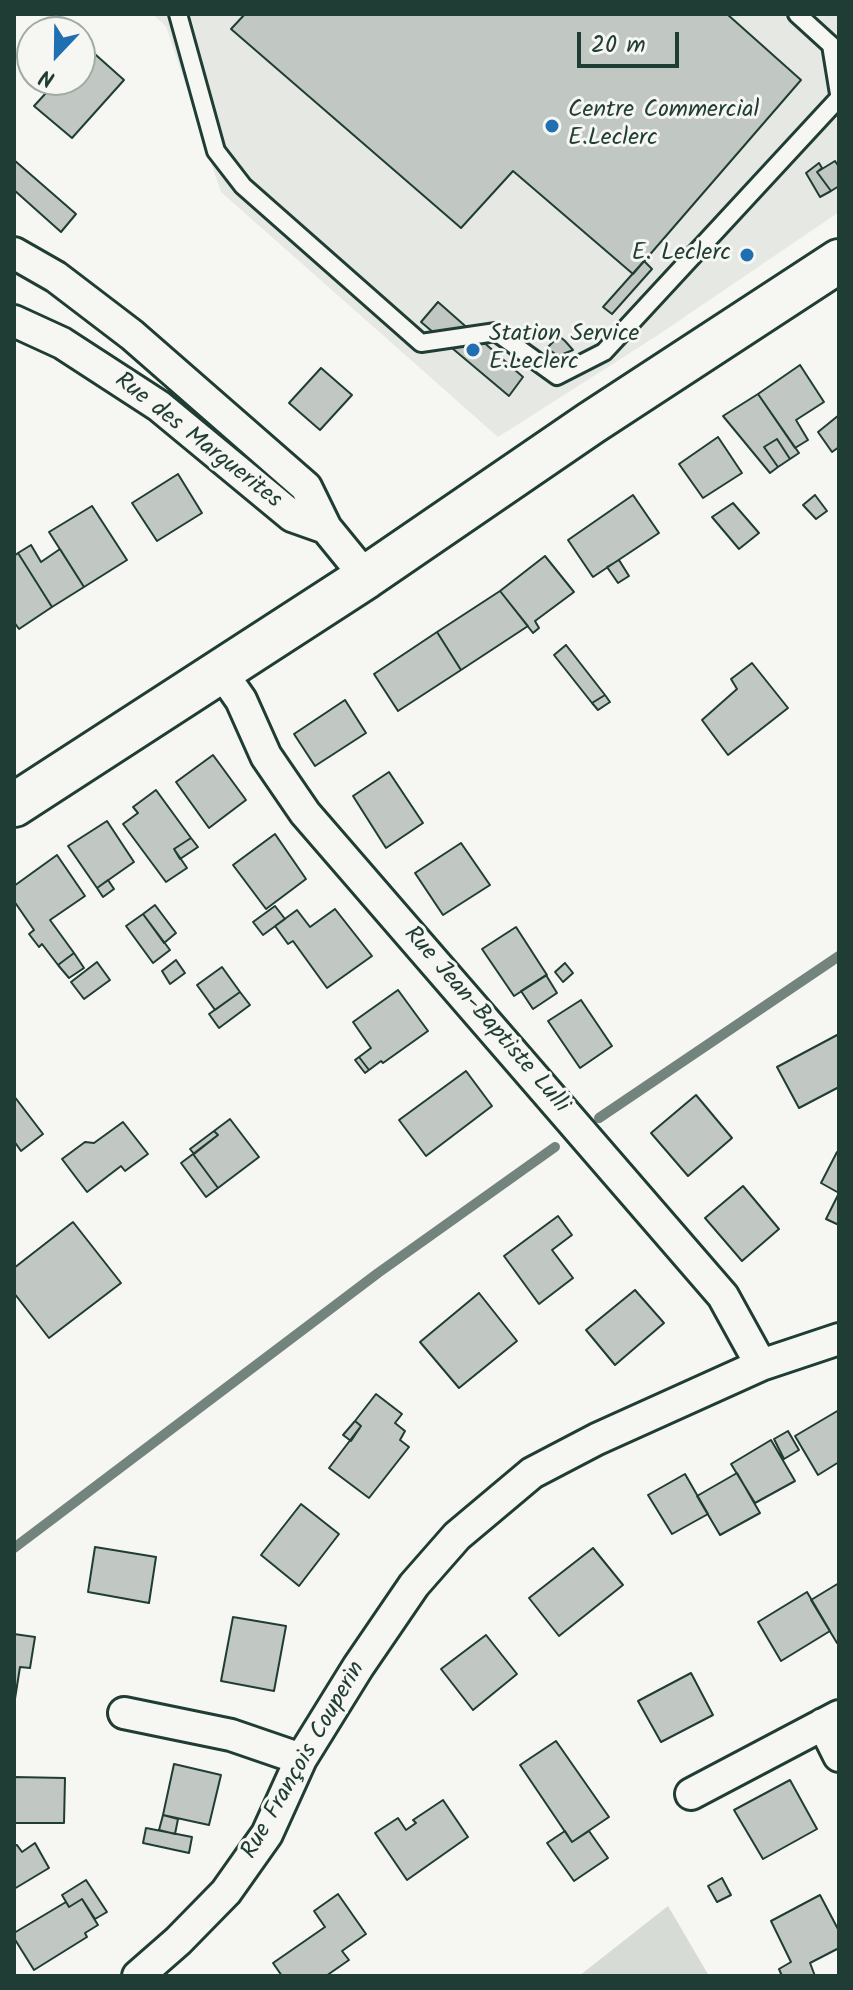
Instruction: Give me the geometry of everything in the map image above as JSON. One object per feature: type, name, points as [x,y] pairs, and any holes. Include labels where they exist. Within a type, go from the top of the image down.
[{"type":"main road","points":[[14,805],[366,577],[591,423],[839,261]]},
{"type":"street","points":[[14,253],[56,277],[132,335],[306,487],[326,528]]},
{"type":"street","name":"Rue des Marguerites","points":[[14,321],[62,343],[159,406],[292,516],[326,528],[366,577]]},
{"type":"street","name":"Rue Jean-Baptiste Lulli","points":[[220,670],[241,700],[266,756],[305,813],[723,1296],[761,1365]]},
{"type":"street","name":"Rue François Couperin","points":[[138,1976],[226,1892],[267,1834],[301,1759],[358,1667],[414,1585],[457,1536],[532,1473],[597,1439],[761,1365],[839,1339]]},
{"type":"street","points":[[124,1713],[231,1735],[301,1759]]},
{"type":"street","points":[[691,1794],[831,1720],[839,1756]]},
{"type":"lane","points":[[178,14],[216,151],[243,186],[421,343],[496,332],[557,376],[604,352],[839,96],[831,45],[797,14]]},
{"type":"shaded area","points":[[152,14],[839,14],[839,212],[655,337],[498,437],[221,192],[166,26]]},
{"type":"shaded area","points":[[668,1906],[709,1976],[579,1976]]},
{"type":"building","name":"Centre Commercial E.Leclerc","points":[[245,14],[727,14],[801,80],[633,274],[513,171],[461,228],[231,29]]},
{"type":"building","points":[[96,55],[124,80],[72,138],[34,106],[43,96],[96,96]]},
{"type":"building","points":[[14,160],[76,214],[61,232],[14,190]]},
{"type":"building","points":[[835,161],[839,167],[839,186],[831,191],[817,172]]},
{"type":"building","points":[[819,163],[822,168],[817,172],[831,191],[820,197],[806,173]]},
{"type":"building","points":[[644,261],[652,269],[612,314],[603,307]]},
{"type":"building","name":"Station Service E.Leclerc","points":[[438,302],[523,377],[509,396],[421,322]]},
{"type":"building","points":[[559,336],[573,350],[558,356],[547,348]]},
{"type":"building","points":[[800,365],[824,402],[796,420],[808,440],[795,448],[758,394]]},
{"type":"building","points":[[321,368],[352,395],[320,430],[289,403]]},
{"type":"building","points":[[758,394],[799,453],[790,459],[777,439],[764,447],[778,467],[770,473],[723,416]]},
{"type":"building","points":[[839,415],[839,447],[832,452],[818,432]]},
{"type":"building","points":[[718,437],[742,473],[703,498],[679,464]]},
{"type":"building","points":[[777,439],[790,459],[778,467],[764,447]]},
{"type":"building","points":[[178,474],[202,513],[157,541],[132,503]]},
{"type":"building","points":[[633,495],[659,533],[593,577],[568,540]]},
{"type":"building","points":[[815,495],[827,511],[816,519],[803,505]]},
{"type":"building","points":[[733,503],[759,533],[739,549],[712,517]]},
{"type":"building","points":[[92,506],[127,560],[84,587],[49,532]]},
{"type":"building","points":[[31,545],[41,562],[60,549],[84,587],[52,607],[18,553]]},
{"type":"building","points":[[18,553],[52,607],[19,629],[14,622],[14,556]]},
{"type":"building","points":[[545,556],[574,592],[535,621],[539,628],[533,633],[500,591]]},
{"type":"building","points":[[619,560],[629,576],[618,583],[607,567]]},
{"type":"building","points":[[500,591],[528,626],[461,670],[437,632]]},
{"type":"building","points":[[437,632],[461,670],[398,711],[374,674]]},
{"type":"building","points":[[566,645],[605,695],[592,703],[554,655]]},
{"type":"building","points":[[752,663],[788,708],[728,755],[702,720],[737,689],[731,679]]},
{"type":"building","points":[[605,695],[610,702],[598,710],[592,703]]},
{"type":"building","points":[[345,700],[366,733],[315,766],[294,734]]},
{"type":"building","points":[[213,755],[246,800],[209,828],[176,782]]},
{"type":"building","points":[[389,772],[423,823],[386,848],[353,796]]},
{"type":"building","points":[[156,790],[191,838],[174,849],[187,868],[166,882],[123,824],[138,813],[133,807]]},
{"type":"building","points":[[107,821],[134,862],[97,888],[68,846]]},
{"type":"building","points":[[275,834],[306,879],[266,909],[233,865]]},
{"type":"building","points":[[191,838],[198,847],[180,859],[174,849]]},
{"type":"building","points":[[461,843],[490,885],[443,915],[415,873]]},
{"type":"building","points":[[57,855],[85,896],[50,920],[74,953],[58,965],[42,944],[39,947],[29,934],[34,930],[14,901],[14,886]]},
{"type":"building","points":[[108,880],[114,889],[103,897],[97,888]]},
{"type":"building","points":[[155,905],[176,933],[164,943],[143,914]]},
{"type":"building","points":[[275,906],[285,919],[263,935],[253,922]]},
{"type":"building","points":[[335,909],[372,956],[327,988],[293,941],[288,944],[275,926],[297,910],[310,927]]},
{"type":"building","points":[[143,914],[170,950],[153,963],[126,926]]},
{"type":"building","points":[[516,927],[547,975],[514,996],[482,949]]},
{"type":"building","points":[[74,953],[84,968],[69,978],[58,965]]},
{"type":"building","points":[[176,960],[185,973],[170,984],[162,971]]},
{"type":"building","points":[[97,962],[110,980],[84,999],[71,982]]},
{"type":"building","points":[[565,963],[573,973],[563,982],[555,972]]},
{"type":"building","points":[[222,967],[240,992],[215,1010],[197,985]]},
{"type":"building","points":[[546,975],[557,993],[533,1009],[521,991]]},
{"type":"building","points":[[398,990],[428,1031],[369,1070],[359,1057],[371,1048],[353,1022]]},
{"type":"building","points":[[240,992],[250,1005],[219,1028],[209,1014]]},
{"type":"building","points":[[581,1000],[612,1046],[580,1068],[548,1021]]},
{"type":"building","points":[[839,1034],[839,1087],[799,1108],[777,1067]]},
{"type":"building","points":[[359,1057],[369,1070],[365,1073],[355,1060]]},
{"type":"building","points":[[466,1071],[492,1106],[426,1156],[399,1120]]},
{"type":"building","points":[[696,1095],[732,1138],[688,1176],[651,1133]]},
{"type":"building","points":[[14,1096],[43,1134],[21,1151],[14,1141]]},
{"type":"building","points":[[230,1119],[259,1157],[218,1188],[193,1154],[218,1135],[214,1131]]},
{"type":"building","points":[[123,1122],[148,1154],[125,1171],[121,1166],[87,1192],[62,1159],[85,1142],[94,1143]]},
{"type":"building","points":[[214,1131],[218,1135],[194,1154],[190,1149]]},
{"type":"building","points":[[839,1153],[839,1193],[821,1183]]},
{"type":"building","points":[[193,1154],[218,1188],[206,1197],[181,1163]]},
{"type":"building","points":[[743,1186],[779,1229],[742,1261],[705,1218]]},
{"type":"building","points":[[839,1193],[839,1225],[826,1219]]},
{"type":"building","points":[[558,1216],[572,1235],[552,1250],[573,1278],[539,1304],[504,1256]]},
{"type":"building","points":[[73,1222],[121,1283],[49,1338],[14,1293],[14,1268]]},
{"type":"building","points":[[635,1290],[664,1323],[615,1365],[586,1330]]},
{"type":"building","points":[[479,1293],[517,1341],[459,1388],[420,1342]]},
{"type":"building","points":[[376,1394],[402,1414],[395,1423],[405,1431],[400,1440],[409,1447],[369,1498],[329,1468],[361,1426],[355,1421]]},
{"type":"building","points":[[839,1410],[839,1462],[818,1475],[795,1436]]},
{"type":"building","points":[[355,1421],[361,1426],[351,1441],[343,1435]]},
{"type":"building","points":[[788,1431],[799,1450],[784,1459],[774,1439]]},
{"type":"building","points":[[771,1440],[795,1481],[755,1503],[731,1464]]},
{"type":"building","points":[[737,1473],[760,1513],[720,1535],[697,1496]]},
{"type":"building","points":[[685,1474],[708,1514],[672,1534],[648,1495]]},
{"type":"building","points":[[301,1504],[339,1534],[299,1586],[261,1555]]},
{"type":"building","points":[[95,1547],[156,1557],[149,1603],[88,1592]]},
{"type":"building","points":[[593,1548],[623,1585],[559,1636],[529,1598]]},
{"type":"building","points":[[839,1583],[839,1642],[837,1643],[811,1600]]},
{"type":"building","points":[[807,1592],[830,1631],[781,1661],[758,1622]]},
{"type":"building","points":[[233,1617],[286,1626],[274,1691],[221,1681]]},
{"type":"building","points":[[14,1634],[35,1637],[30,1668],[20,1667],[14,1705]]},
{"type":"building","points":[[486,1635],[517,1674],[473,1710],[441,1669]]},
{"type":"building","points":[[691,1673],[713,1715],[661,1742],[638,1701]]},
{"type":"building","points":[[556,1741],[609,1817],[572,1842],[520,1765]]},
{"type":"building","points":[[174,1764],[221,1775],[209,1825],[163,1815]]},
{"type":"building","points":[[14,1777],[65,1778],[64,1823],[14,1823]]},
{"type":"building","points":[[790,1780],[817,1829],[763,1859],[734,1810]]},
{"type":"building","points":[[443,1800],[468,1837],[407,1880],[375,1833],[398,1818],[406,1830],[416,1823],[413,1820]]},
{"type":"building","points":[[163,1815],[178,1819],[175,1834],[159,1830]]},
{"type":"building","points":[[146,1828],[192,1837],[189,1853],[143,1843]]},
{"type":"building","points":[[565,1831],[572,1842],[589,1831],[608,1858],[574,1881],[547,1843]]},
{"type":"building","points":[[35,1843],[49,1868],[14,1889],[14,1846],[17,1845],[22,1852]]},
{"type":"building","points":[[722,1878],[731,1895],[717,1902],[708,1886]]},
{"type":"building","points":[[86,1880],[107,1912],[95,1919],[82,1899],[69,1907],[62,1895]]},
{"type":"building","points":[[338,1894],[366,1934],[342,1951],[349,1960],[326,1976],[282,1976],[273,1963],[325,1927],[314,1911]]},
{"type":"building","points":[[820,1895],[839,1931],[839,1948],[810,1963],[815,1976],[782,1976],[779,1969],[791,1962],[771,1921]]},
{"type":"building","points":[[82,1899],[98,1925],[85,1933],[87,1937],[34,1970],[14,1933],[66,1902],[69,1907]]},
{"type":"waterway","points":[[599,1118],[839,956]]},
{"type":"waterway","points":[[14,1548],[378,1273],[555,1147]]},
{"type":"place","name":"Centre Commercial E.Leclerc","points":[[552,126]]},
{"type":"place","name":"E. Leclerc","points":[[747,255]]},
{"type":"place","name":"Station Service E.Leclerc","points":[[473,350]]}]
